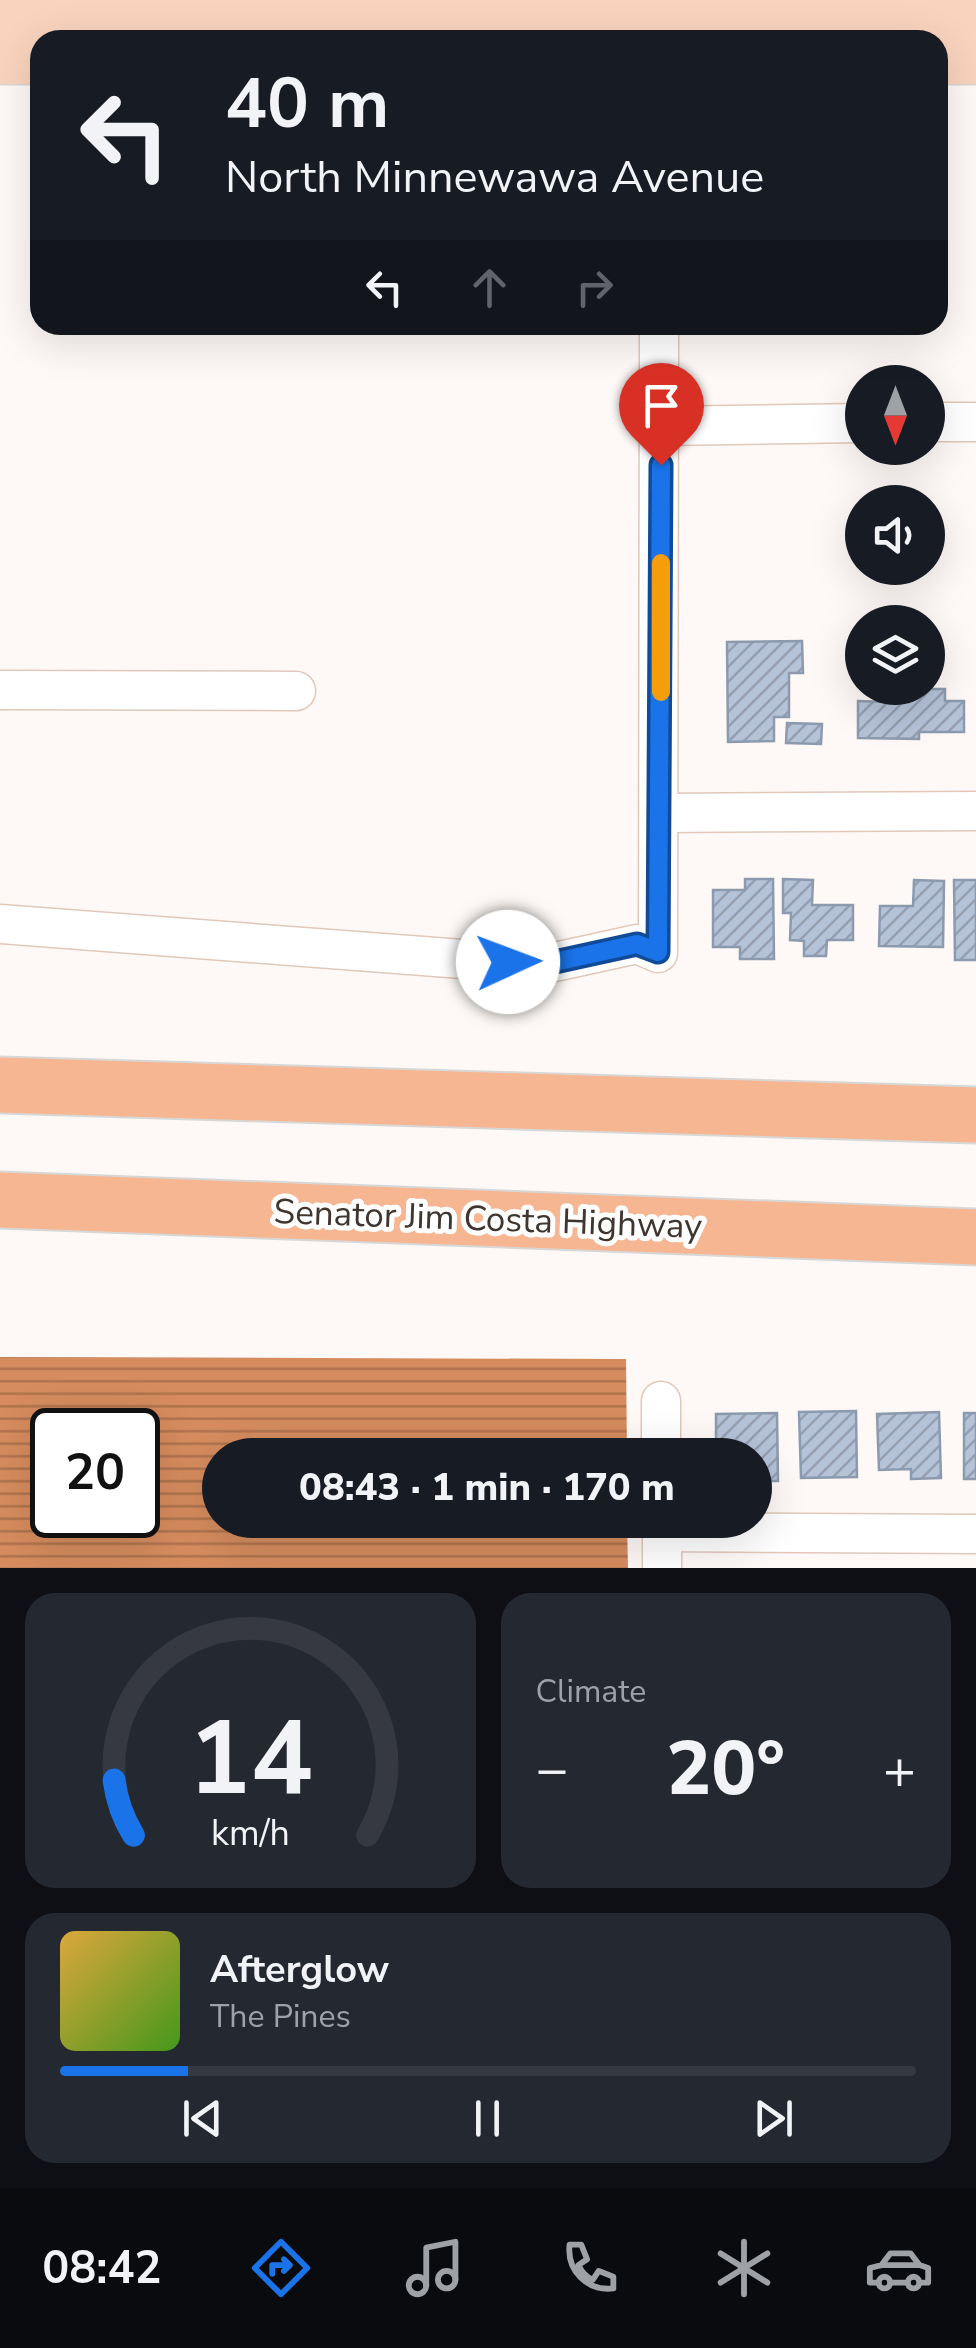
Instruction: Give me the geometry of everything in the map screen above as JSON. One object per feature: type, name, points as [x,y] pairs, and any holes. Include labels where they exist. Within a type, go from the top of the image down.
[{"type":"highway","points":[[4,1085],[976,1116]]},
{"type":"highway","name":"Senator Jim Costa Highway","points":[[0,1200],[976,1237]]},
{"type":"main road","points":[[0,14],[655,18],[976,13]]},
{"type":"main road","points":[[0,60],[30,60]]},
{"type":"main road","points":[[948,60],[976,60]]},
{"type":"street","points":[[0,924],[541,965],[637,944],[658,952],[659,335]]},
{"type":"street","points":[[945,422],[976,422]]},
{"type":"street","points":[[661,426],[845,423]]},
{"type":"street","points":[[0,690],[296,691]]},
{"type":"street","points":[[661,813],[976,811]]},
{"type":"street","points":[[661,1401],[661,1438]]},
{"type":"street","points":[[662,1540],[976,1534]]},
{"type":"shaded area","points":[[0,1357],[626,1359],[627,1438],[202,1438],[202,1538],[627,1538],[628,1568],[0,1568]]},
{"type":"building","points":[[802,641],[803,673],[789,673],[789,717],[774,717],[774,741],[728,742],[727,642]]},
{"type":"building","points":[[945,701],[964,701],[964,732],[919,732],[919,739],[858,738],[858,705],[945,705]]},
{"type":"building","points":[[787,723],[822,724],[821,744],[786,743]]},
{"type":"building","points":[[745,879],[773,879],[774,959],[740,959],[740,947],[713,947],[713,890],[745,890]]},
{"type":"building","points":[[783,879],[813,880],[812,905],[853,905],[853,940],[827,940],[826,956],[804,956],[804,941],[790,940],[791,913],[783,913]]},
{"type":"building","points":[[914,880],[944,881],[943,947],[879,946],[880,906],[913,906]]},
{"type":"building","points":[[954,880],[976,880],[976,960],[955,960]]},
{"type":"building","points":[[856,1411],[857,1477],[801,1478],[799,1412]]},
{"type":"building","points":[[939,1412],[941,1478],[911,1479],[911,1469],[879,1470],[877,1414]]},
{"type":"building","points":[[777,1413],[778,1481],[772,1481],[772,1438],[716,1438],[716,1414]]},
{"type":"building","points":[[964,1413],[976,1413],[976,1479],[964,1479]]},
{"type":"slow traffic","points":[[661,563],[661,692]]},
{"type":"route","points":[[508,962],[541,965],[637,944],[658,952],[661,465]]}]
